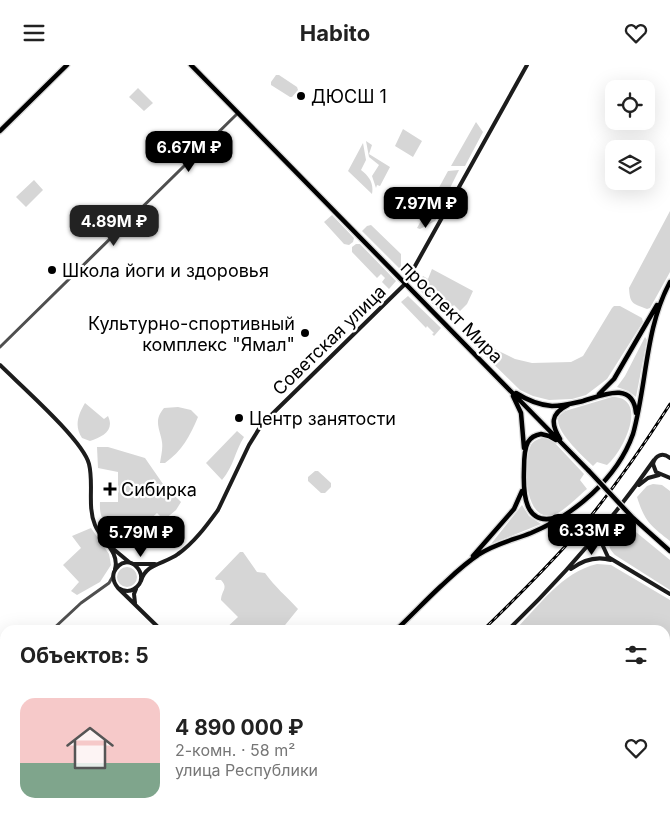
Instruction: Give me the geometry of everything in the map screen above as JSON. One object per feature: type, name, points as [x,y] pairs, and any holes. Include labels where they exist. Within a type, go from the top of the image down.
[{"type":"main road","points":[[0,131],[67,65]]},
{"type":"main road","name":"проспект Мира","points":[[191,65],[589,471],[632,518],[670,551]]},
{"type":"main road","name":"Советская улица","points":[[159,563],[182,551],[215,515],[249,445],[262,424],[406,284],[527,65]]},
{"type":"main road","points":[[595,396],[604,390],[614,379],[670,282]]},
{"type":"main road","points":[[465,564],[483,552],[541,529],[564,515],[592,493],[618,464],[630,443],[637,419],[657,310],[664,293]]},
{"type":"main road","points":[[0,365],[83,451],[89,464],[92,516],[97,530],[116,559],[113,575],[114,582],[156,625]]},
{"type":"main road","points":[[506,386],[523,398],[537,403],[553,406],[575,403]]},
{"type":"main road","points":[[506,386],[518,404],[524,429],[523,485],[525,500],[536,516],[547,520],[564,515]]},
{"type":"main road","points":[[563,445],[555,430],[554,420],[560,410],[575,403],[612,392],[626,395],[634,403],[637,419]]},
{"type":"main road","points":[[524,459],[528,442],[537,435],[545,434],[563,445]]},
{"type":"main road","points":[[513,625],[563,575],[606,524],[654,460],[662,455],[670,458]]},
{"type":"main road","points":[[654,460],[654,469],[670,478]]},
{"type":"main road","points":[[632,491],[644,481],[670,471]]},
{"type":"main road","points":[[401,625],[465,564],[492,535],[514,509],[523,485]]},
{"type":"main road","points":[[606,524],[602,535],[605,553],[613,561],[670,594]]},
{"type":"main road","points":[[106,542],[140,571],[140,581]]},
{"type":"main road","points":[[563,575],[573,567],[586,561],[601,559],[613,561]]},
{"type":"main road","points":[[115,569],[122,563],[145,565],[159,563]]},
{"type":"main road","points":[[134,603],[134,594],[146,570],[159,563]]},
{"type":"main road","points":[[118,588],[130,591],[138,586]]},
{"type":"street","points":[[0,347],[238,113]]},
{"type":"street","points":[[57,625],[81,603],[110,581],[113,575]]},
{"type":"street","points":[[102,588],[110,585],[118,588]]},
{"type":"shaded area","points":[[276,75],[297,87],[298,90],[292,97],[271,85]]},
{"type":"shaded area","points":[[138,88],[153,103],[144,111],[129,97]]},
{"type":"shaded area","points":[[476,122],[483,132],[465,166],[451,166]]},
{"type":"shaded area","points":[[403,129],[422,141],[413,157],[395,146]]},
{"type":"shaded area","points":[[366,141],[372,145],[369,154],[390,167],[380,186],[377,185],[376,188],[372,176],[379,165],[369,157]]},
{"type":"shaded area","points":[[363,143],[366,160],[361,170],[370,180],[372,194],[348,171]]},
{"type":"shaded area","points":[[459,170],[435,221],[420,229],[417,228],[448,171]]},
{"type":"shaded area","points":[[34,180],[43,190],[26,207],[16,197]]},
{"type":"shaded area","points":[[670,211],[670,272],[650,308],[647,309],[631,300],[629,288]]},
{"type":"shaded area","points":[[332,215],[354,238],[353,242],[349,245],[344,244],[324,222]]},
{"type":"shaded area","points":[[371,225],[401,254],[401,270],[362,231]]},
{"type":"shaded area","points":[[360,244],[396,281],[389,289],[382,282],[385,278],[381,274],[377,278],[352,252],[352,247]]},
{"type":"shaded area","points":[[432,269],[473,291],[467,304],[460,311],[454,305],[450,309],[447,307],[441,313],[417,287],[423,276],[428,279]]},
{"type":"shaded area","points":[[408,296],[441,328],[434,336],[432,334],[434,333],[427,326],[426,328],[401,302]]},
{"type":"shaded area","points":[[614,306],[620,306],[642,318],[643,322],[607,379],[586,395],[572,399],[549,400],[520,390],[471,342],[472,338],[515,359],[532,363],[571,362],[583,356]]},
{"type":"shaded area","points":[[645,337],[647,340],[636,397],[628,391],[617,387],[625,376]]},
{"type":"shaded area","points":[[612,397],[623,399],[630,406],[630,426],[620,449],[607,465],[597,462],[593,466],[564,435],[558,422],[559,416],[565,411]]},
{"type":"shaded area","points":[[85,403],[104,419],[108,416],[110,421],[109,429],[106,433],[90,441],[82,438],[78,429],[80,412]]},
{"type":"shaded area","points":[[178,407],[191,410],[198,417],[189,437],[181,448],[165,463],[160,463],[162,445],[158,425],[159,417],[164,408]]},
{"type":"shaded area","points":[[237,431],[244,437],[222,480],[206,463]]},
{"type":"shaded area","points":[[544,437],[554,442],[584,474],[580,480],[587,489],[566,507],[553,515],[543,515],[536,510],[531,501],[526,476],[528,453],[531,445]]},
{"type":"shaded area","points":[[97,447],[108,447],[145,458],[163,484],[181,502],[176,510],[164,520],[157,513],[142,527],[142,535],[140,536],[128,535],[123,528],[112,526],[104,521],[100,502],[118,502],[118,472],[98,468]]},
{"type":"shaded area","points":[[315,471],[318,471],[331,483],[331,487],[325,493],[321,493],[308,481],[308,477]]},
{"type":"shaded area","points":[[653,484],[662,485],[670,491],[670,541],[649,522],[637,497],[647,486]]},
{"type":"shaded area","points":[[522,505],[529,516],[541,524],[491,544]]},
{"type":"shaded area","points":[[618,521],[631,528],[670,560],[670,590],[615,555],[608,542],[608,537],[611,528]]},
{"type":"shaded area","points":[[91,528],[109,554],[111,565],[100,582],[77,595],[71,591],[79,582],[63,565],[81,548],[72,536]]},
{"type":"shaded area","points":[[240,552],[243,552],[257,572],[265,573],[298,609],[285,625],[229,625],[238,617],[221,600],[225,587],[221,580],[216,580],[215,578]]},
{"type":"shaded area","points":[[597,564],[611,565],[670,600],[670,625],[520,625],[562,582],[584,568]]},
{"type":"shaded area","points":[[123,567],[131,567],[137,573],[137,581],[131,587],[123,587],[117,581],[117,573]]},
{"type":"railway","points":[[488,625],[585,524],[623,473],[670,404]]},
{"type":"place","name":"ДЮСШ 1","points":[[301,96]]},
{"type":"place","name":"Школа йоги и здоровья","points":[[52,270]]},
{"type":"place","name":"Культурно-спортивный комплекс \"Ямал\"","points":[[305,333]]},
{"type":"place","name":"Центр занятости","points":[[239,418]]},
{"type":"place","name":"Сибирка","points":[[110,489]]}]
